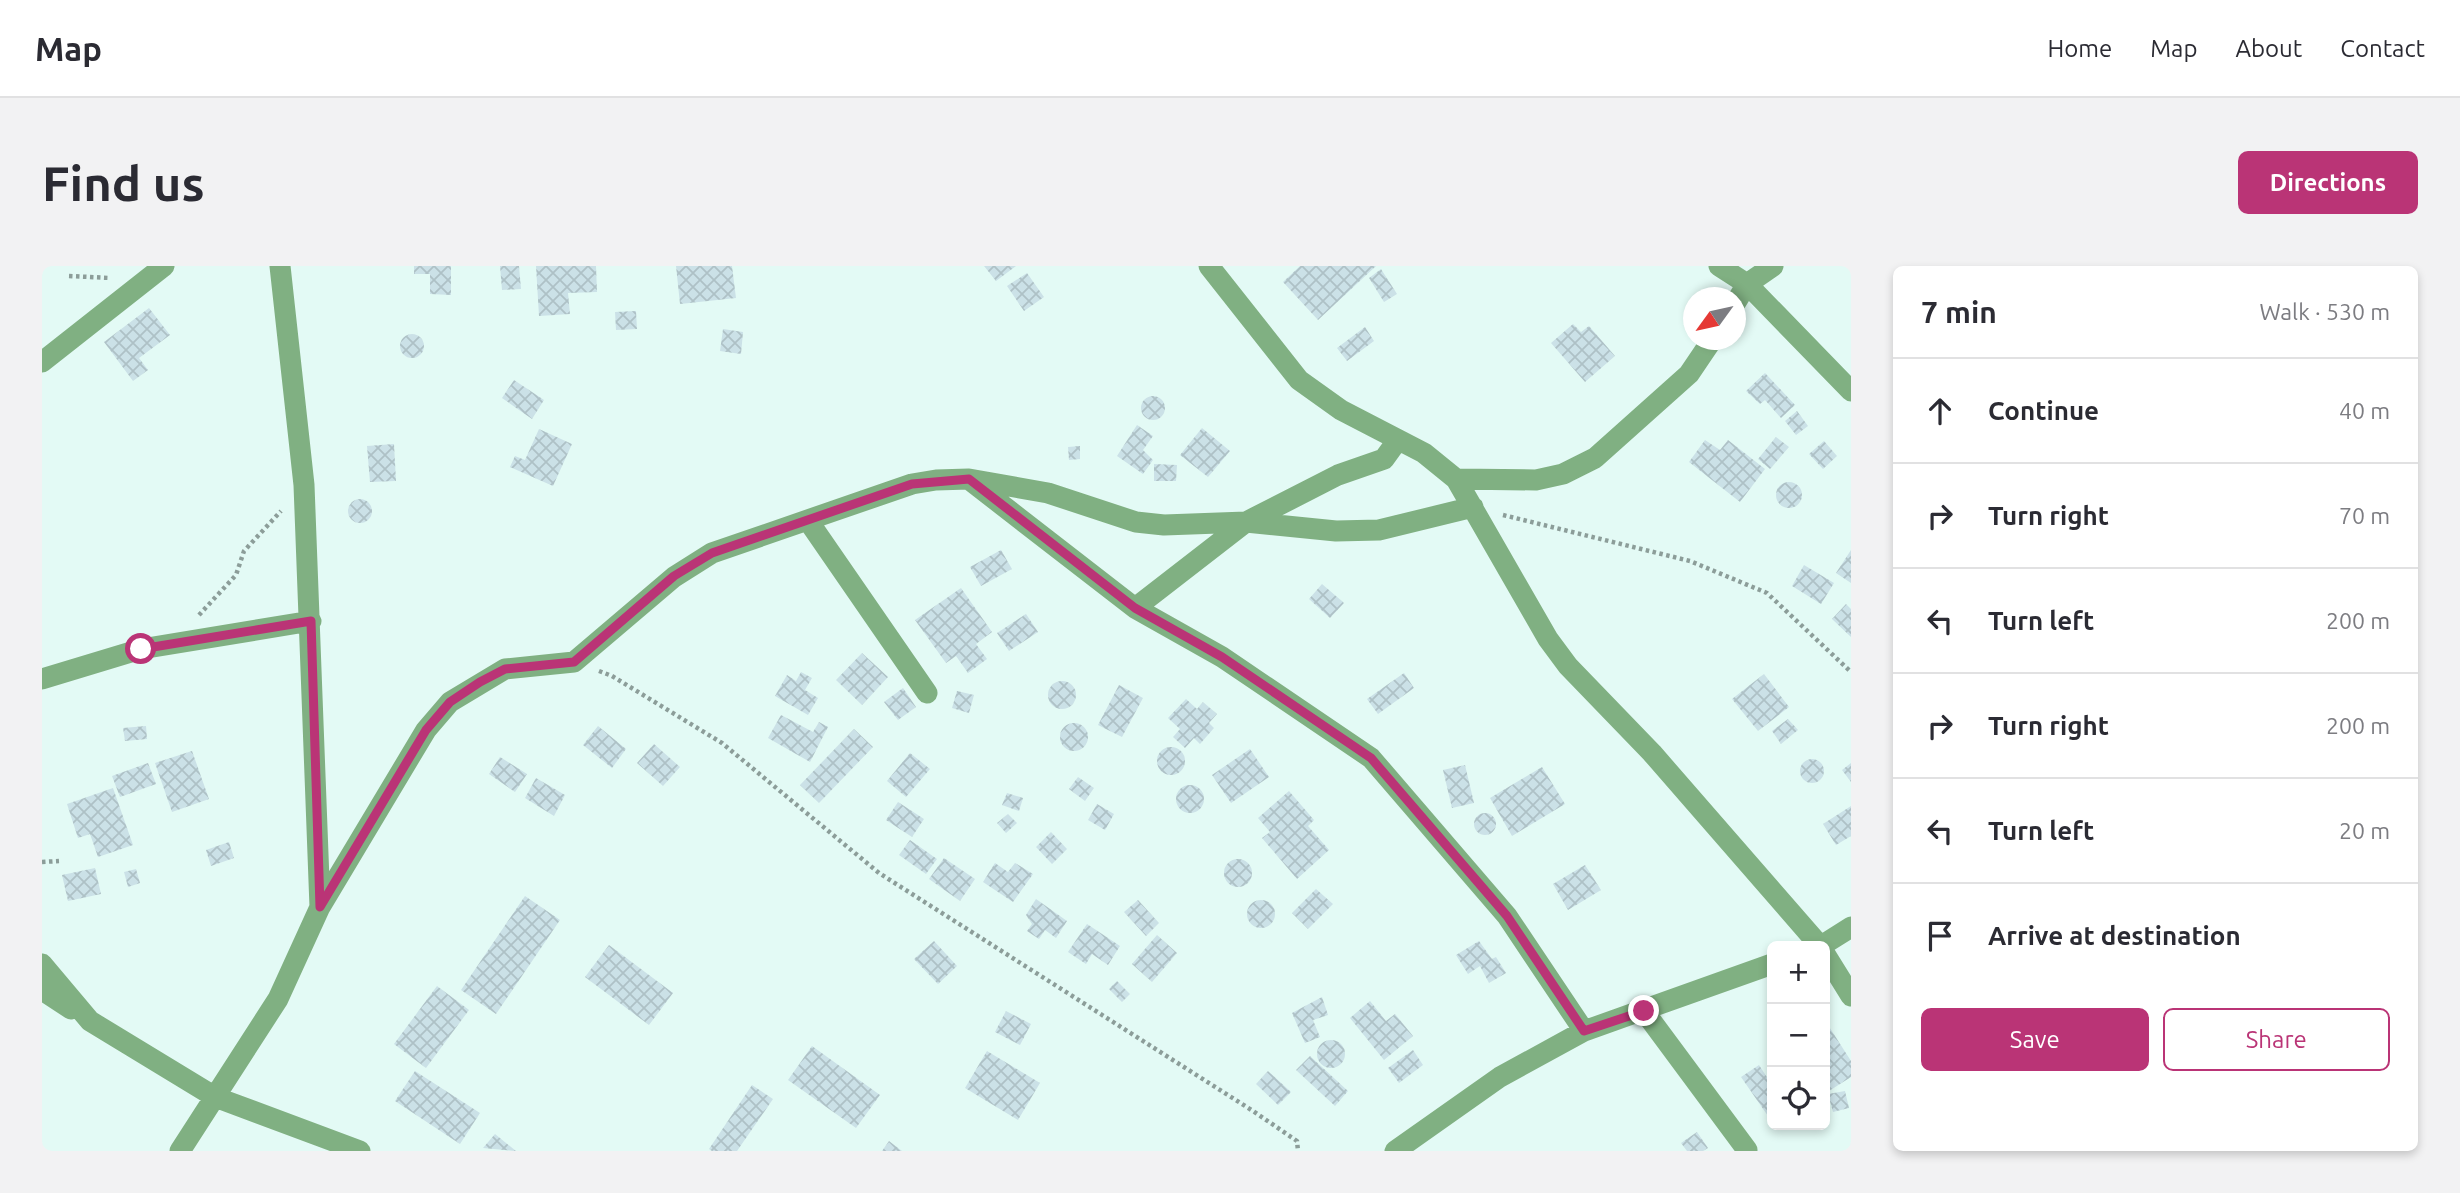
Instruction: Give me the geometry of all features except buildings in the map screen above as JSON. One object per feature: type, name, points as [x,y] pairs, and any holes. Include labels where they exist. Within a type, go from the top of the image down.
[{"type":"street","points":[[42,362],[164,266]]},
{"type":"street","points":[[281,266],[304,485],[320,907]]},
{"type":"street","points":[[1209,266],[1299,380],[1340,410],[1424,453],[1457,479],[1548,639],[1568,666],[1652,753],[1816,941]]},
{"type":"street","points":[[1719,266],[1736,287]]},
{"type":"street","points":[[1746,289],[1773,266]]},
{"type":"street","points":[[1746,297],[1851,391]]},
{"type":"street","points":[[1457,479],[1536,480],[1563,474],[1595,458],[1689,374],[1705,350]]},
{"type":"street","points":[[1135,608],[1245,522],[1338,475],[1384,459],[1397,441]]},
{"type":"street","points":[[180,1151],[278,999],[320,907],[426,730],[450,702],[505,669],[574,662],[691,563],[712,553],[809,522],[912,484],[969,479],[1048,492],[1136,522],[1164,525],[1245,522],[1336,531],[1379,530],[1473,507]]},
{"type":"street","points":[[969,479],[1135,608],[1222,657],[1371,758],[1507,916],[1584,1031]]},
{"type":"street","points":[[809,522],[927,693]]},
{"type":"street","points":[[42,678],[141,649],[311,621]]},
{"type":"street","points":[[1828,941],[1851,927]]},
{"type":"street","points":[[1830,962],[1851,996]]},
{"type":"street","points":[[42,964],[90,1021]]},
{"type":"street","points":[[1395,1151],[1500,1077],[1584,1031],[1767,966]]},
{"type":"street","points":[[42,990],[215,1097],[360,1151]]},
{"type":"street","points":[[1644,1011],[1747,1150]]},
{"type":"path","points":[[172,644],[236,575],[244,551],[304,485]]},
{"type":"path","points":[[1473,507],[1690,561],[1767,593],[1851,672]]},
{"type":"path","points":[[574,662],[612,676],[722,743],[879,873],[1253,1111],[1297,1141],[1297,1151]]},
{"type":"path","points":[[42,862],[59,861]]},
{"type":"route","points":[[141,649],[311,621],[320,907],[426,730],[450,702],[480,682],[505,669],[574,662],[674,576],[691,563],[712,553],[809,522],[912,484],[969,479],[1135,608],[1222,657],[1371,758],[1507,916],[1584,1031],[1644,1011]]}]
